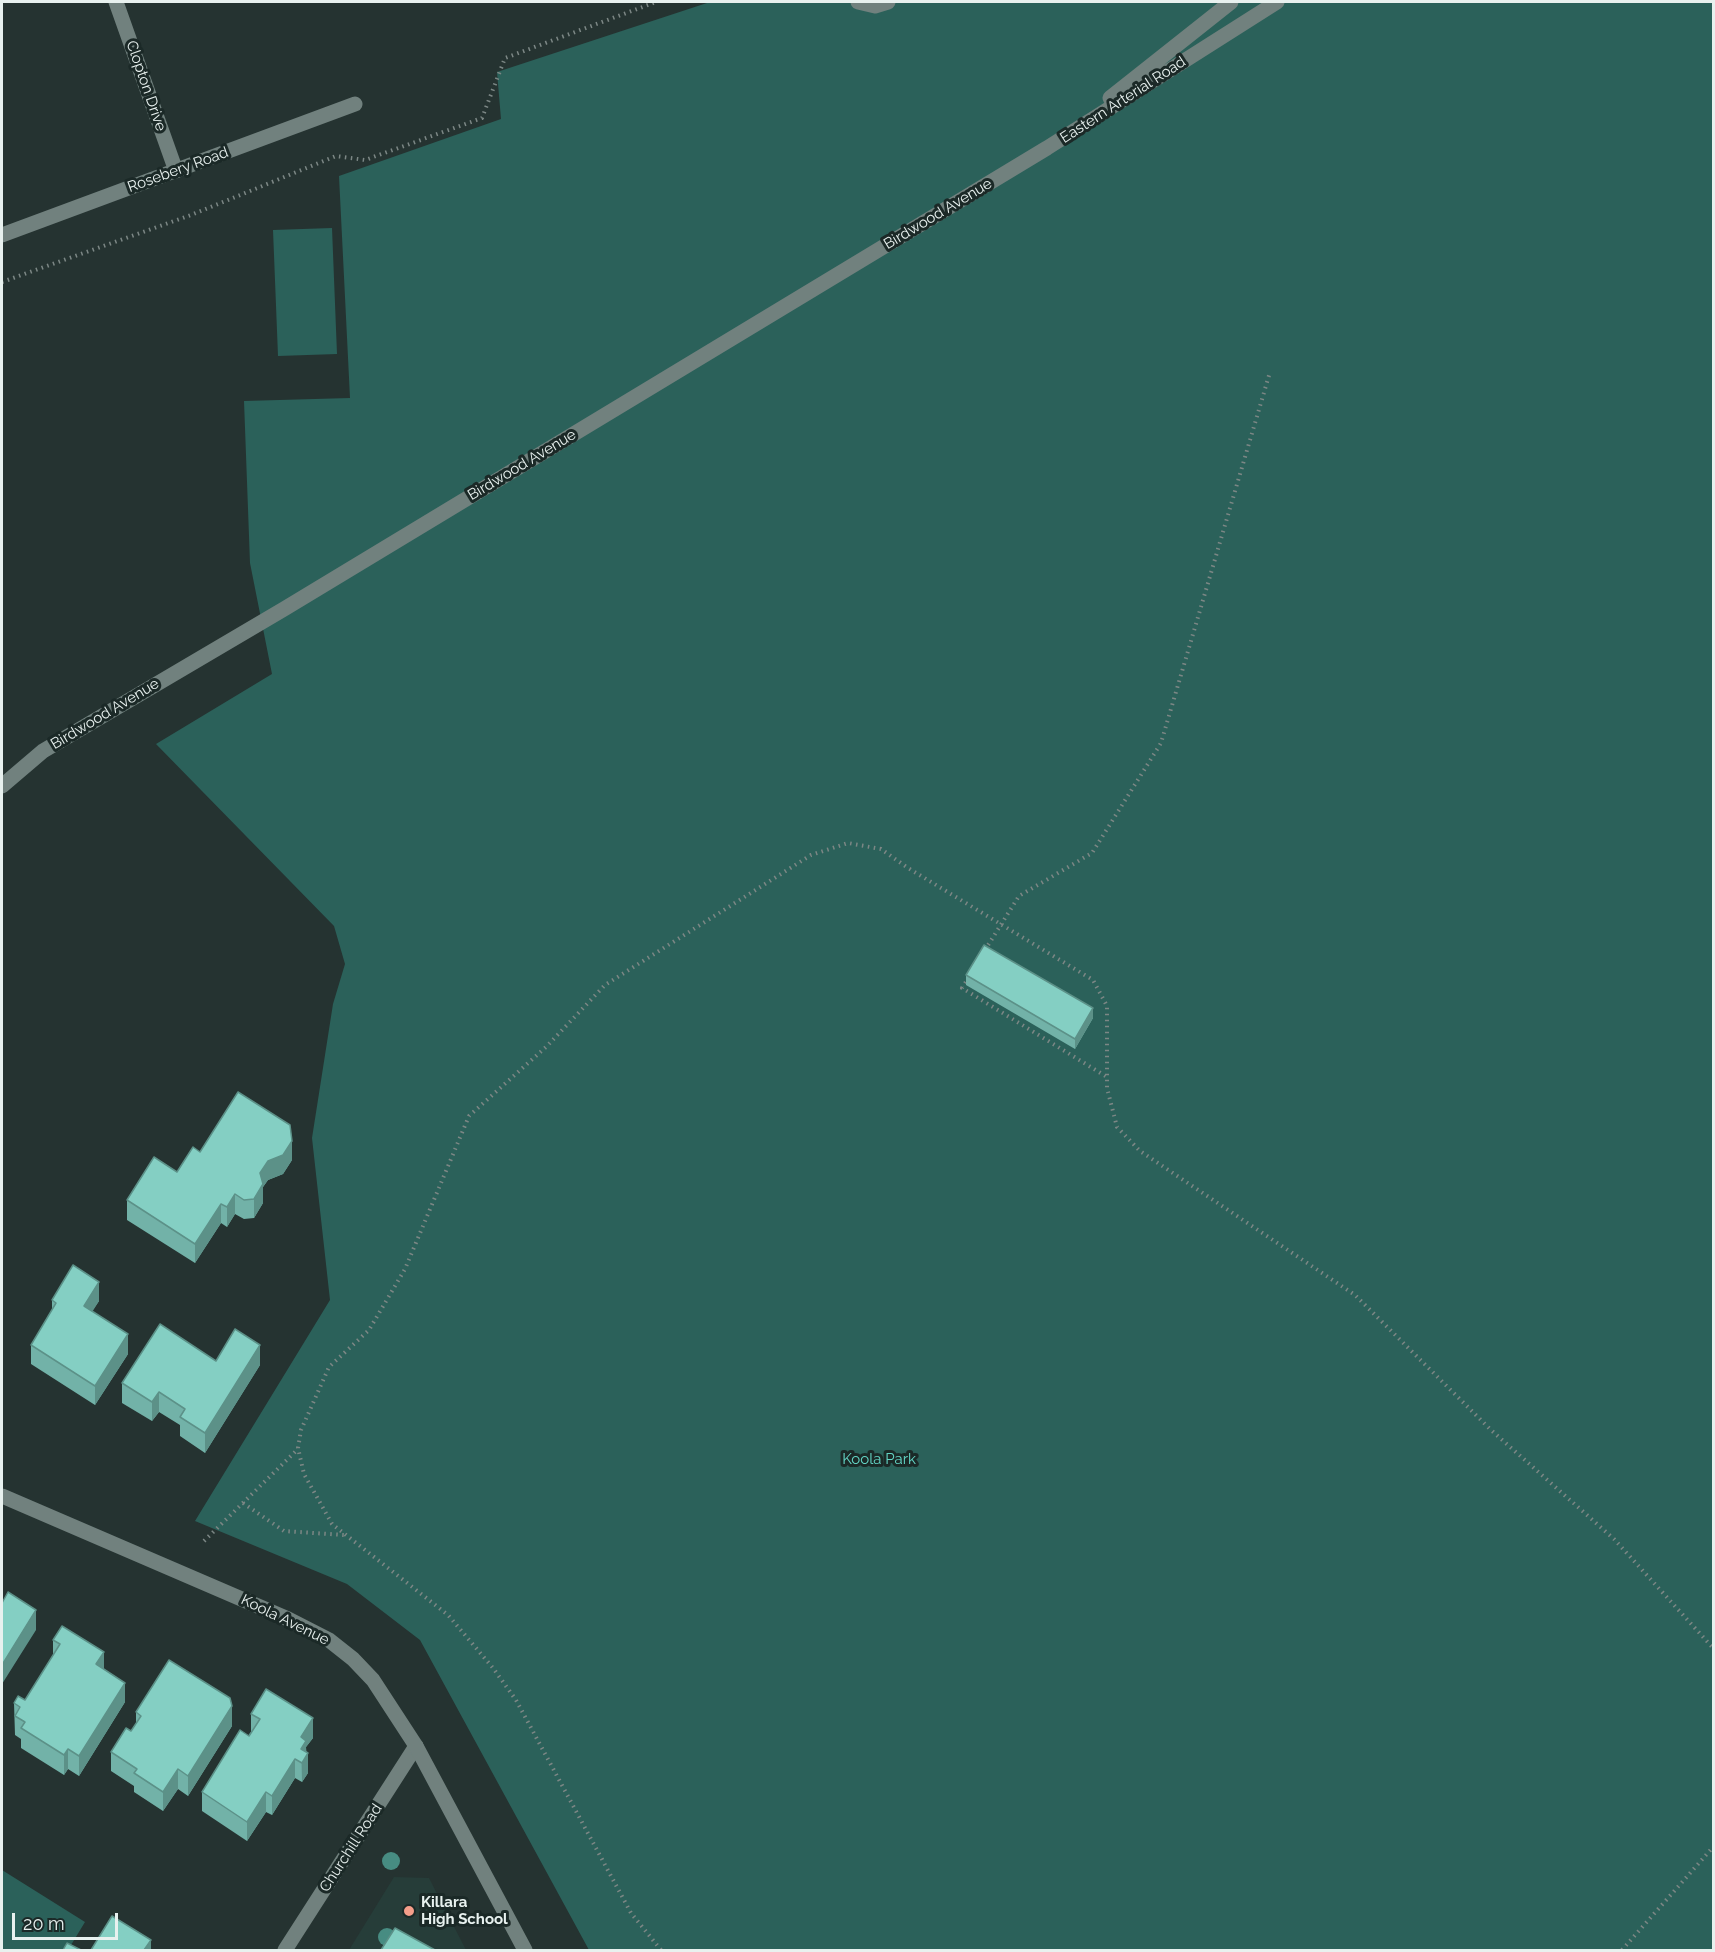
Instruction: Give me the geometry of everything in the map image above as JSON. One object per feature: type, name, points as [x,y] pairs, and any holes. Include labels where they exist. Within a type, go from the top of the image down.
[{"type":"main road","name":"Clopton Drive","points":[[116,2],[176,171]]},
{"type":"main road","points":[[858,2],[875,6],[888,2]]},
{"type":"main road","name":"Eastern Arterial Road","points":[[1047,148],[1231,2]]},
{"type":"main road","name":"Eastern Arterial Road","points":[[1047,148],[1277,2]]},
{"type":"main road","name":"Rosebery Road","points":[[2,235],[355,105]]},
{"type":"main road","name":"Birdwood Avenue","points":[[2,786],[43,751],[284,609],[1047,148]]},
{"type":"main road","name":"Koola Avenue","points":[[2,1496],[288,1619],[329,1640],[354,1659],[373,1680],[416,1746],[525,1950]]},
{"type":"main road","name":"Churchill Road","points":[[285,1950],[416,1746]]},
{"type":"path","points":[[2,282],[191,215],[336,156],[365,160],[482,118],[505,58],[656,2]]},
{"type":"path","points":[[981,957],[1019,896],[1092,853],[1161,743],[1270,372]]},
{"type":"path","points":[[661,1950],[631,1913],[516,1700],[493,1668],[448,1615],[332,1524],[304,1474],[298,1449],[302,1430],[329,1367],[369,1330],[405,1269],[469,1116],[547,1046],[605,985],[811,855],[848,843],[881,849],[908,868],[1094,980],[1107,1006],[1107,1088],[1117,1127],[1140,1151],[1355,1295],[1491,1430],[1614,1539],[1713,1649]]},
{"type":"path","points":[[974,968],[962,988],[1107,1077]]},
{"type":"path","points":[[204,1541],[298,1449]]},
{"type":"path","points":[[243,1503],[284,1531],[346,1535]]},
{"type":"path","points":[[1622,1950],[1713,1846]]},
{"type":"shaded area","name":"Killara High School","points":[[394,1877],[429,1878],[466,1950],[349,1950]]},
{"type":"green space","name":"Koola Park","points":[[710,2],[1713,2],[1713,1950],[589,1950],[420,1640],[347,1584],[195,1521],[330,1300],[312,1138],[333,1004],[345,964],[334,926],[156,744],[272,674],[250,563],[244,401],[350,398],[339,176],[501,119],[497,72]]},
{"type":"green space","points":[[332,228],[337,354],[278,356],[273,230]]},
{"type":"green space","points":[[2,1870],[85,1922],[68,1950],[2,1950]]},
{"type":"building","points":[[984,945],[1093,1008],[1075,1039],[966,975]]},
{"type":"building","points":[[238,1092],[290,1125],[292,1141],[283,1155],[268,1161],[260,1173],[263,1184],[254,1199],[244,1200],[235,1194],[227,1207],[221,1204],[195,1244],[127,1200],[154,1157],[177,1172],[193,1147],[200,1152]]},
{"type":"building","points":[[73,1265],[99,1282],[84,1306],[128,1334],[95,1386],[31,1345],[56,1303],[52,1300]]},
{"type":"building","points":[[160,1324],[216,1361],[235,1329],[260,1345],[205,1433],[180,1417],[185,1409],[159,1392],[152,1402],[122,1383]]},
{"type":"building","points":[[8,1592],[36,1610],[2,1665],[2,1603]]},
{"type":"building","points":[[62,1626],[104,1652],[96,1664],[125,1683],[79,1756],[68,1749],[64,1755],[21,1728],[25,1722],[15,1716],[20,1707],[14,1703],[18,1696],[25,1700],[60,1644],[53,1640]]},
{"type":"building","points":[[169,1660],[230,1698],[232,1706],[188,1776],[178,1769],[163,1792],[134,1773],[137,1769],[111,1752],[126,1728],[131,1731],[141,1716],[136,1712]]},
{"type":"building","points":[[266,1689],[313,1718],[301,1737],[306,1741],[301,1749],[308,1753],[302,1763],[295,1759],[272,1796],[266,1792],[247,1822],[202,1792],[240,1730],[249,1736],[260,1719],[251,1714]]},
{"type":"building","points":[[112,1916],[151,1940],[144,1950],[91,1950]]},
{"type":"building","points":[[395,1928],[435,1950],[381,1950]]},
{"type":"building","points":[[67,1943],[81,1950],[63,1950]]},
{"type":"place","name":"Killara High School","points":[[409,1911]]}]
